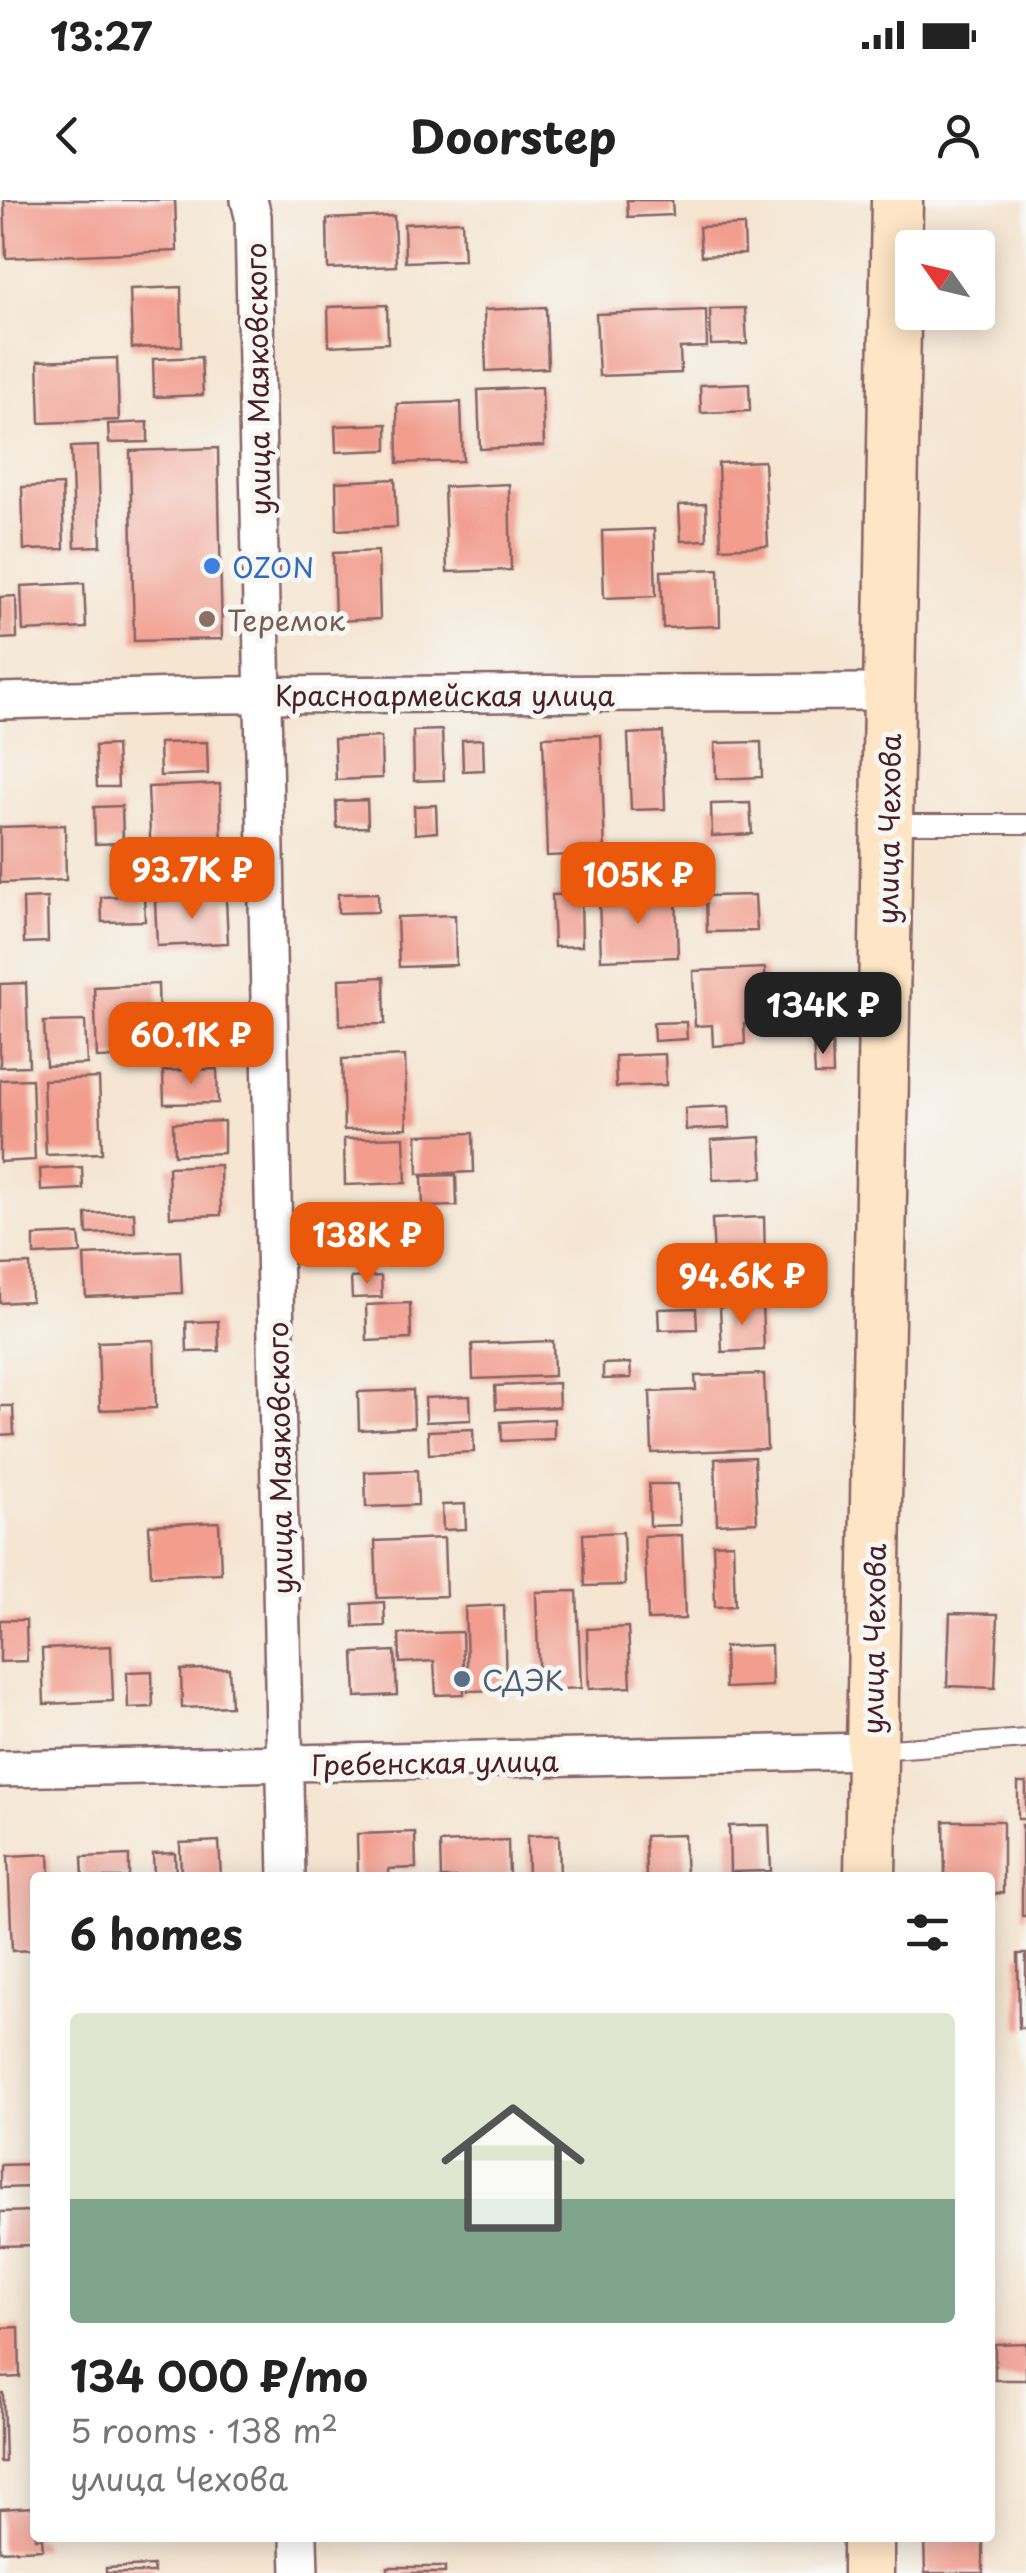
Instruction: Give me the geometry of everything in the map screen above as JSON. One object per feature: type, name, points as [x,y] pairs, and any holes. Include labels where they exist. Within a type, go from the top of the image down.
[{"type":"street","name":"улица Маяковского","points":[[249,200],[253,216],[264,695],[287,1872]]},
{"type":"street","name":"улица Чехова","points":[[870,1872],[897,200]]},
{"type":"street","name":"Красноармейская улица","points":[[0,701],[264,695],[890,692]]},
{"type":"street","name":"Гребенская улица","points":[[0,1770],[870,1750]]},
{"type":"street","points":[[299,2542],[300,2573]]},
{"type":"street","points":[[868,2542],[868,2573]]},
{"type":"lane","points":[[888,824],[1026,824]]},
{"type":"lane","points":[[870,1750],[1026,1739]]},
{"type":"building","points":[[4,200],[175,200],[177,251],[6,258]]},
{"type":"building","points":[[627,200],[672,200],[673,215],[628,217]]},
{"type":"building","points":[[394,216],[396,266],[328,269],[327,219]]},
{"type":"building","points":[[462,221],[464,260],[405,262],[404,224]]},
{"type":"building","points":[[744,225],[745,254],[701,256],[699,227]]},
{"type":"building","points":[[181,287],[182,346],[132,348],[130,289]]},
{"type":"building","points":[[387,305],[388,343],[329,346],[328,307]]},
{"type":"building","points":[[546,307],[548,368],[486,371],[484,310]]},
{"type":"building","points":[[745,308],[747,344],[711,345],[710,309]]},
{"type":"building","points":[[706,310],[707,347],[680,348],[681,373],[599,376],[596,314]]},
{"type":"building","points":[[201,357],[203,395],[154,397],[153,359]]},
{"type":"building","points":[[117,358],[119,420],[40,423],[38,361]]},
{"type":"building","points":[[749,383],[750,411],[701,413],[700,385]]},
{"type":"building","points":[[542,387],[544,446],[480,449],[478,390]]},
{"type":"building","points":[[461,402],[463,461],[398,463],[397,404]]},
{"type":"building","points":[[148,422],[148,442],[109,443],[108,424]]},
{"type":"building","points":[[387,424],[387,450],[336,452],[335,426]]},
{"type":"building","points":[[98,446],[101,546],[75,547],[71,447]]},
{"type":"building","points":[[218,448],[222,639],[134,641],[130,451]]},
{"type":"building","points":[[764,461],[768,546],[721,548],[718,463]]},
{"type":"building","points":[[395,479],[397,527],[337,530],[336,482]]},
{"type":"building","points":[[509,484],[511,570],[447,572],[444,487]]},
{"type":"building","points":[[62,485],[64,549],[24,550],[22,487]]},
{"type":"building","points":[[706,504],[707,540],[681,541],[679,505]]},
{"type":"building","points":[[654,529],[656,596],[604,598],[602,531]]},
{"type":"building","points":[[378,551],[380,619],[335,621],[333,553]]},
{"type":"building","points":[[719,569],[720,626],[663,628],[661,571]]},
{"type":"building","points":[[84,583],[86,628],[23,631],[21,586]]},
{"type":"building","points":[[16,596],[17,638],[0,639],[0,597]]},
{"type":"building","points":[[442,730],[444,780],[414,781],[413,731]]},
{"type":"building","points":[[663,732],[665,809],[631,810],[628,734]]},
{"type":"building","points":[[601,735],[605,854],[547,856],[543,737]]},
{"type":"building","points":[[381,737],[382,778],[336,780],[334,739]]},
{"type":"building","points":[[483,739],[484,770],[463,771],[462,740]]},
{"type":"building","points":[[207,742],[208,774],[160,776],[159,743]]},
{"type":"building","points":[[761,742],[762,777],[716,779],[715,743]]},
{"type":"building","points":[[116,745],[118,787],[97,787],[95,746]]},
{"type":"building","points":[[220,784],[223,880],[152,883],[148,787]]},
{"type":"building","points":[[367,800],[368,827],[337,828],[336,801]]},
{"type":"building","points":[[750,803],[752,834],[712,836],[711,804]]},
{"type":"building","points":[[436,805],[437,832],[415,834],[414,806]]},
{"type":"building","points":[[122,806],[123,843],[95,844],[94,807]]},
{"type":"building","points":[[65,825],[66,880],[0,883],[0,827]]},
{"type":"building","points":[[378,893],[378,912],[338,913],[338,894]]},
{"type":"building","points":[[581,894],[582,946],[554,947],[552,895]]},
{"type":"building","points":[[676,894],[678,957],[601,960],[599,896]]},
{"type":"building","points":[[144,895],[145,921],[102,922],[101,897]]},
{"type":"building","points":[[755,895],[757,931],[707,932],[706,896]]},
{"type":"building","points":[[47,898],[48,942],[24,943],[23,899]]},
{"type":"building","points":[[226,898],[228,943],[157,946],[155,901]]},
{"type":"building","points":[[455,915],[456,965],[399,967],[397,917]]},
{"type":"building","points":[[765,968],[767,1023],[744,1024],[745,1044],[713,1046],[712,1025],[695,1026],[693,971]]},
{"type":"building","points":[[384,977],[385,1024],[340,1025],[339,979]]},
{"type":"building","points":[[26,983],[29,1066],[0,1067],[0,984]]},
{"type":"building","points":[[158,984],[160,1056],[97,1058],[94,987]]},
{"type":"building","points":[[85,1021],[87,1064],[46,1066],[44,1022]]},
{"type":"building","points":[[686,1022],[687,1039],[654,1041],[653,1023]]},
{"type":"building","points":[[832,1039],[833,1075],[815,1075],[813,1040]]},
{"type":"building","points":[[665,1054],[666,1085],[616,1087],[615,1056]]},
{"type":"building","points":[[405,1056],[407,1128],[344,1130],[342,1059]]},
{"type":"building","points":[[217,1069],[218,1103],[164,1104],[163,1071]]},
{"type":"building","points":[[99,1078],[102,1153],[46,1155],[43,1080]]},
{"type":"building","points":[[32,1079],[35,1160],[0,1162],[0,1080]]},
{"type":"building","points":[[729,1106],[730,1128],[686,1130],[685,1108]]},
{"type":"building","points":[[224,1121],[224,1153],[174,1155],[173,1123]]},
{"type":"building","points":[[473,1133],[474,1172],[418,1174],[417,1135]]},
{"type":"building","points":[[404,1137],[406,1183],[345,1185],[344,1139]]},
{"type":"building","points":[[761,1137],[763,1178],[713,1180],[711,1140]]},
{"type":"building","points":[[220,1165],[221,1215],[170,1217],[168,1167]]},
{"type":"building","points":[[82,1167],[83,1189],[41,1191],[40,1169]]},
{"type":"building","points":[[456,1175],[457,1206],[423,1207],[422,1176]]},
{"type":"building","points":[[134,1212],[135,1232],[87,1234],[86,1214]]},
{"type":"building","points":[[764,1217],[765,1258],[714,1260],[712,1219]]},
{"type":"building","points":[[395,1218],[396,1261],[350,1262],[348,1220]]},
{"type":"building","points":[[79,1234],[81,1253],[34,1255],[34,1236]]},
{"type":"building","points":[[180,1251],[182,1293],[86,1297],[84,1255]]},
{"type":"building","points":[[708,1262],[709,1277],[682,1278],[681,1263]]},
{"type":"building","points":[[30,1264],[31,1301],[0,1303],[0,1265]]},
{"type":"building","points":[[381,1276],[382,1297],[352,1298],[351,1278]]},
{"type":"building","points":[[410,1303],[411,1339],[367,1341],[366,1305]]},
{"type":"building","points":[[762,1305],[764,1350],[722,1352],[720,1307]]},
{"type":"building","points":[[696,1308],[697,1329],[659,1330],[658,1309]]},
{"type":"building","points":[[218,1321],[219,1351],[187,1352],[186,1322]]},
{"type":"building","points":[[154,1340],[156,1408],[100,1410],[98,1342]]},
{"type":"building","points":[[553,1341],[554,1376],[473,1379],[472,1344]]},
{"type":"building","points":[[630,1363],[631,1378],[603,1379],[603,1364]]},
{"type":"building","points":[[764,1374],[767,1449],[652,1453],[650,1392],[696,1390],[695,1376]]},
{"type":"building","points":[[558,1383],[559,1407],[496,1409],[495,1386]]},
{"type":"building","points":[[413,1390],[414,1427],[359,1430],[358,1392]]},
{"type":"building","points":[[470,1396],[471,1420],[426,1422],[425,1398]]},
{"type":"building","points":[[0,1406],[13,1406],[14,1434],[0,1435]]},
{"type":"building","points":[[554,1419],[554,1439],[502,1441],[501,1422]]},
{"type":"building","points":[[473,1429],[474,1452],[429,1454],[428,1431]]},
{"type":"building","points":[[754,1457],[757,1522],[717,1524],[715,1459]]},
{"type":"building","points":[[417,1470],[418,1505],[366,1507],[365,1472]]},
{"type":"building","points":[[649,1484],[678,1484],[680,1525],[650,1526]]},
{"type":"building","points":[[465,1504],[466,1529],[443,1530],[442,1505]]},
{"type":"building","points":[[219,1522],[221,1573],[151,1576],[149,1525]]},
{"type":"building","points":[[623,1532],[625,1585],[585,1586],[583,1534]]},
{"type":"building","points":[[682,1535],[685,1619],[648,1620],[644,1536]]},
{"type":"building","points":[[444,1538],[446,1596],[377,1598],[375,1541]]},
{"type":"building","points":[[733,1543],[735,1606],[715,1607],[713,1544]]},
{"type":"building","points":[[577,1591],[581,1688],[539,1690],[536,1592]]},
{"type":"building","points":[[384,1602],[385,1626],[354,1627],[353,1604]]},
{"type":"building","points":[[504,1605],[506,1690],[468,1691],[465,1607]]},
{"type":"building","points":[[950,1613],[998,1614],[995,1688],[947,1686]]},
{"type":"building","points":[[0,1620],[26,1620],[27,1661],[0,1662]]},
{"type":"building","points":[[628,1627],[631,1687],[589,1689],[587,1629]]},
{"type":"building","points":[[462,1632],[464,1694],[436,1695],[434,1661],[400,1663],[399,1634]]},
{"type":"building","points":[[771,1645],[772,1686],[725,1688],[724,1647]]},
{"type":"building","points":[[111,1646],[113,1701],[44,1704],[42,1649]]},
{"type":"building","points":[[395,1651],[397,1695],[356,1697],[354,1653]]},
{"type":"building","points":[[229,1668],[231,1706],[182,1708],[181,1670]]},
{"type":"building","points":[[152,1671],[153,1707],[128,1708],[127,1672]]},
{"type":"building","points":[[1018,1783],[1026,1783],[1026,1819],[1018,1819]]},
{"type":"building","points":[[944,1821],[1003,1821],[1003,1893],[995,1894],[995,1872],[945,1872]]},
{"type":"building","points":[[769,1825],[771,1871],[730,1872],[729,1826]]},
{"type":"building","points":[[1022,1825],[1026,1825],[1026,1916],[1022,1916]]},
{"type":"building","points":[[415,1832],[416,1868],[358,1872],[357,1834]]},
{"type":"building","points":[[559,1835],[560,1872],[528,1872],[527,1836]]},
{"type":"building","points":[[684,1835],[686,1872],[646,1872],[645,1836]]},
{"type":"building","points":[[508,1840],[509,1872],[441,1872],[440,1843]]},
{"type":"building","points":[[219,1841],[221,1872],[181,1872],[180,1843]]},
{"type":"building","points":[[175,1853],[176,1872],[154,1872],[153,1854]]},
{"type":"building","points":[[49,1854],[50,1872],[30,1872],[30,1950],[12,1951],[8,1856]]},
{"type":"building","points":[[129,1855],[129,1872],[83,1872],[82,1857]]},
{"type":"building","points":[[1018,1954],[1026,1954],[1026,2028],[1019,2028]]},
{"type":"building","points":[[30,2164],[30,2187],[0,2188],[0,2165]]},
{"type":"building","points":[[30,2211],[30,2245],[0,2246],[0,2212]]},
{"type":"building","points":[[19,2327],[20,2377],[0,2378],[0,2328]]},
{"type":"building","points":[[1026,2343],[1026,2380],[995,2380],[995,2344]]},
{"type":"building","points":[[3,2393],[5,2462],[0,2462]]},
{"type":"building","points":[[30,2507],[30,2542],[42,2542],[43,2549],[0,2551],[0,2509]]},
{"type":"building","points":[[924,2542],[983,2542],[983,2573],[925,2573]]},
{"type":"building","points":[[153,2566],[154,2573],[106,2573],[106,2568]]},
{"type":"building","points":[[388,2567],[445,2567],[445,2573],[388,2573]]},
{"type":"place","name":"OZON","points":[[212,566]]},
{"type":"place","name":"Теремок","points":[[207,619]]},
{"type":"place","name":"СДЭК","points":[[462,1679]]}]
